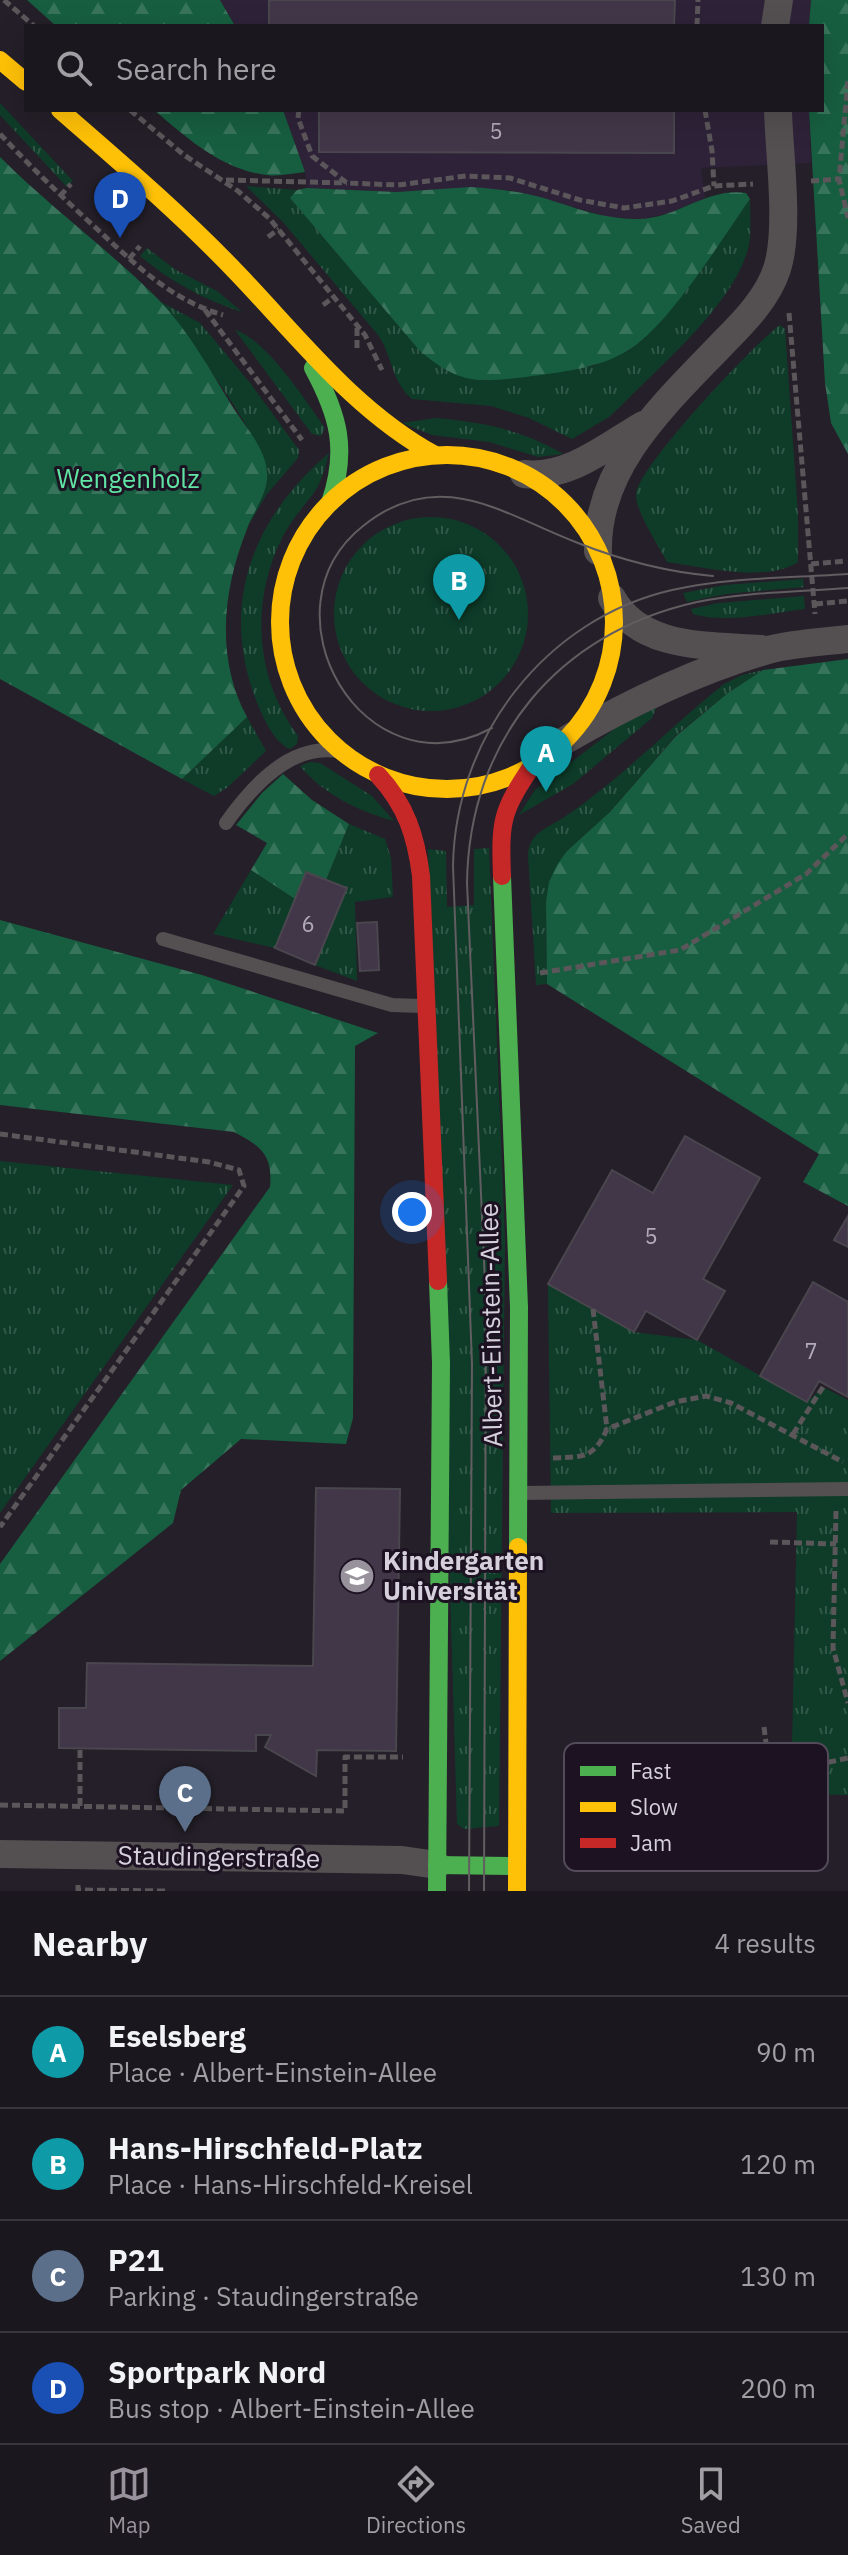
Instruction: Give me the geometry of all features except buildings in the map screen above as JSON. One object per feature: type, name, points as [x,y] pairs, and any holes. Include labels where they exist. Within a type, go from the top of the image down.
[{"type":"street","points":[[775,24],[779,0]]},
{"type":"street","points":[[0,60],[24,80]]},
{"type":"street","points":[[62,112],[187,224],[292,334],[389,429],[435,455]]},
{"type":"street","points":[[598,551],[598,525],[604,503],[619,469],[648,423],[741,325],[771,284],[778,268],[790,181],[778,112]]},
{"type":"street","points":[[292,334],[324,388],[341,435],[342,463],[330,503]]},
{"type":"street","points":[[524,474],[551,473],[575,465],[648,423]]},
{"type":"street","points":[[770,650],[696,644],[659,637],[633,624],[612,598],[598,551],[559,498],[524,474],[488,460],[435,455],[393,464],[366,476],[330,503],[304,536],[292,560],[283,598],[281,638],[285,663],[300,700],[322,733],[341,752],[378,775],[415,787],[446,790],[495,783],[532,766],[564,741],[658,690],[770,650],[848,639]]},
{"type":"street","points":[[564,741],[589,709],[606,672],[613,634],[612,598]]},
{"type":"street","name":"Albert-Einstein-Allee","points":[[517,1891],[518,1266],[500,832],[509,800],[532,766]]},
{"type":"street","name":"Albert-Einstein-Allee","points":[[378,775],[405,807],[416,837],[421,876],[441,1363],[437,1878]]},
{"type":"street","name":"Staudingerstraße","points":[[0,1854],[402,1860],[437,1878]]},
{"type":"street","points":[[437,1878],[517,1866]]},
{"type":"lane","points":[[226,823],[261,782],[297,755],[317,749],[341,752]]},
{"type":"lane","points":[[163,939],[392,1005],[427,1006]]},
{"type":"lane","points":[[520,1493],[842,1489]]},
{"type":"path","points":[[4,0],[32,24]]},
{"type":"path","points":[[697,24],[698,0]]},
{"type":"path","points":[[848,81],[839,179],[848,218]]},
{"type":"path","points":[[132,112],[184,155],[253,202],[279,229],[371,344],[385,378]]},
{"type":"path","points":[[299,112],[298,118],[312,156],[347,183]]},
{"type":"path","points":[[705,112],[714,186]]},
{"type":"path","points":[[0,134],[60,196],[129,259],[162,287],[204,309],[307,446]]},
{"type":"path","points":[[221,179],[398,185],[466,176],[510,178],[580,200],[624,208],[672,201],[714,186],[839,179]]},
{"type":"path","points":[[60,196],[71,184]]},
{"type":"path","points":[[268,237],[279,229]]},
{"type":"path","points":[[129,259],[140,246]]},
{"type":"path","points":[[323,305],[334,297]]},
{"type":"path","points":[[788,300],[816,618]]},
{"type":"path","points":[[811,564],[847,561]]},
{"type":"path","points":[[815,604],[848,601]]},
{"type":"path","points":[[527,976],[680,950],[806,874],[848,834]]},
{"type":"path","points":[[0,1134],[209,1162],[239,1170],[244,1186],[0,1527]]},
{"type":"path","points":[[543,1458],[584,1457],[599,1447],[607,1429],[593,1309]]},
{"type":"path","points":[[793,1434],[823,1387]]},
{"type":"path","points":[[607,1429],[675,1402],[706,1396],[731,1403],[793,1434],[839,1462]]},
{"type":"path","points":[[842,1489],[836,1544],[833,1648],[848,1703]]},
{"type":"path","points":[[770,1542],[836,1544]]},
{"type":"path","points":[[764,1727],[766,1743]]},
{"type":"path","points":[[80,1748],[80,1806]]},
{"type":"path","points":[[0,1805],[345,1811],[345,1757],[404,1757]]},
{"type":"path","points":[[828,1762],[848,1758]]},
{"type":"shaded area","points":[[220,0],[811,0],[809,24],[234,24]]},
{"type":"shaded area","points":[[284,112],[809,112],[811,163],[701,168],[705,198],[669,213],[642,219],[609,217],[510,190],[397,192],[307,188],[305,172]]},
{"type":"green space","points":[[27,0],[220,0],[234,24],[54,24]]},
{"type":"green space","points":[[811,0],[848,0],[848,454],[831,423],[825,383],[809,112],[824,112],[824,24],[809,24]]},
{"type":"green space","points":[[0,103],[73,181],[67,187],[0,115]]},
{"type":"green space","points":[[156,112],[284,112],[305,172],[272,175],[235,167],[179,131]]},
{"type":"green space","name":"Wengenholz","points":[[0,157],[169,311],[255,439],[266,464],[266,487],[247,529],[232,575],[226,623],[230,671],[247,717],[182,779],[0,679]]},
{"type":"green space","points":[[246,186],[297,190],[290,198],[419,350],[484,381],[593,366],[628,351],[659,322],[750,199],[750,237],[740,270],[713,311],[609,417],[572,439],[529,418],[491,406],[412,399],[396,377],[378,335],[283,222]]},
{"type":"green space","points":[[471,187],[526,194],[591,213],[627,219],[667,214],[719,194],[746,193],[750,199],[676,303],[643,339],[627,351],[578,369],[481,380],[457,375],[419,350],[290,198],[297,190],[307,188],[397,192]]},
{"type":"green space","points":[[147,248],[176,270],[217,291],[242,312],[201,295],[164,274],[140,256]]},
{"type":"green space","points":[[159,301],[200,323],[251,384],[299,450],[298,458],[267,494],[248,526],[265,487],[267,474],[263,458],[221,386]]},
{"type":"green space","points":[[780,325],[785,329],[798,514],[798,562],[770,572],[752,573],[667,562],[639,510],[636,494],[642,480],[699,406]]},
{"type":"green space","points":[[235,330],[259,345],[284,372],[325,428],[321,436],[312,434]]},
{"type":"green space","points":[[436,418],[502,428],[563,454],[538,457],[489,442],[432,435],[402,423]]},
{"type":"green space","points":[[329,453],[317,488],[282,538],[265,588],[262,639],[266,665],[273,689],[298,736],[297,744],[290,749],[274,735],[256,700],[245,664],[241,630],[243,596],[250,564],[280,505]]},
{"type":"green space","points":[[431,517],[468,525],[499,546],[520,577],[528,614],[520,651],[499,682],[468,703],[431,711],[394,703],[363,682],[342,651],[334,614],[342,577],[363,546],[394,525]]},
{"type":"green space","points":[[803,579],[804,587],[726,594],[687,602],[683,593],[725,585]]},
{"type":"green space","points":[[804,596],[805,609],[749,617],[706,617],[693,614],[691,609],[718,603]]},
{"type":"green space","points":[[848,659],[848,1206],[803,1182],[819,1154],[547,984],[546,902],[549,882],[567,851],[610,812],[676,736],[728,693],[763,670]]},
{"type":"green space","points":[[763,670],[728,693],[676,735],[610,812],[567,851],[546,902],[547,984],[536,985],[528,855],[532,841],[605,787],[724,684]]},
{"type":"green space","points":[[659,702],[652,718],[573,784],[519,815],[535,790],[630,717]]},
{"type":"green space","points":[[247,717],[266,751],[214,796],[182,779]]},
{"type":"green space","points":[[310,762],[320,763],[372,796],[394,821],[368,813],[331,793],[300,766]]},
{"type":"green space","points":[[283,774],[312,800],[349,824],[326,880],[295,899],[251,870],[267,843],[236,825],[262,793]]},
{"type":"green space","points":[[349,824],[385,839],[391,858],[393,897],[355,902],[357,981],[315,965],[326,880]]},
{"type":"green space","points":[[489,848],[505,1240],[499,1826],[464,1829],[457,1824],[428,849],[446,851],[447,907],[474,905],[474,849]]},
{"type":"green space","points":[[251,870],[295,899],[275,948],[213,934]]},
{"type":"green space","points":[[0,920],[202,975],[378,1033],[355,1046],[353,1418],[346,1444],[241,1439],[181,1490],[173,1523],[0,1661],[0,1564],[270,1187],[270,1176],[263,1153],[234,1132],[0,1105]]},
{"type":"green space","points":[[0,1161],[233,1185],[0,1513]]},
{"type":"green space","points":[[548,1284],[634,1332],[697,1340],[807,1402],[823,1387],[848,1400],[848,1795],[828,1795],[828,1743],[792,1743],[797,1512],[551,1513]]},
{"type":"tram line","points":[[492,728],[445,743],[403,737],[367,717],[339,684],[323,645],[320,603],[333,562],[363,526],[391,508],[419,499],[445,497],[498,509],[627,560],[713,576]]},
{"type":"tram line","points":[[469,1891],[472,1364],[453,866],[458,818],[470,773],[490,730],[516,690],[547,656],[584,627],[626,605],[672,590],[715,583],[848,574]]},
{"type":"tram line","points":[[484,1891],[486,1305],[467,883],[472,831],[484,783],[504,739],[530,700],[563,667],[602,639],[647,617],[697,602],[753,594],[848,588]]},
{"type":"traffic: fast","points":[[313,368],[329,402],[338,434],[339,466],[330,503]]},
{"type":"traffic: fast","points":[[502,876],[519,1307],[518,1547]]},
{"type":"traffic: fast","points":[[437,1891],[441,1363],[438,1281]]},
{"type":"traffic: fast","points":[[437,1865],[517,1866]]},
{"type":"traffic: slow","points":[[0,60],[24,80]]},
{"type":"traffic: slow","points":[[62,112],[196,232],[354,396],[406,437],[435,455]]},
{"type":"traffic: slow","points":[[447,455],[480,458],[511,468],[540,483],[565,504],[586,529],[601,558],[611,589],[614,622],[611,655],[601,686],[586,715],[565,740],[540,761],[511,776],[480,786],[447,789],[414,786],[383,776],[354,761],[329,740],[308,715],[293,686],[283,655],[280,622],[283,589],[293,558],[308,529],[329,504],[354,483],[383,468],[414,458],[447,455]]},
{"type":"traffic: slow","points":[[517,1891],[518,1547]]},
{"type":"traffic: jam","points":[[502,876],[502,829],[508,807],[532,766]]},
{"type":"traffic: jam","points":[[378,775],[403,810],[416,848],[421,876],[438,1281]]},
{"type":"place","name":"Sportpark Nord","points":[[120,238]]},
{"type":"place","name":"Hans-Hirschfeld-Platz","points":[[459,620]]},
{"type":"place","name":"Eselsberg","points":[[546,792]]},
{"type":"place","name":"Kindergarten Universität","points":[[357,1576]]},
{"type":"place","name":"P21","points":[[185,1832]]}]
